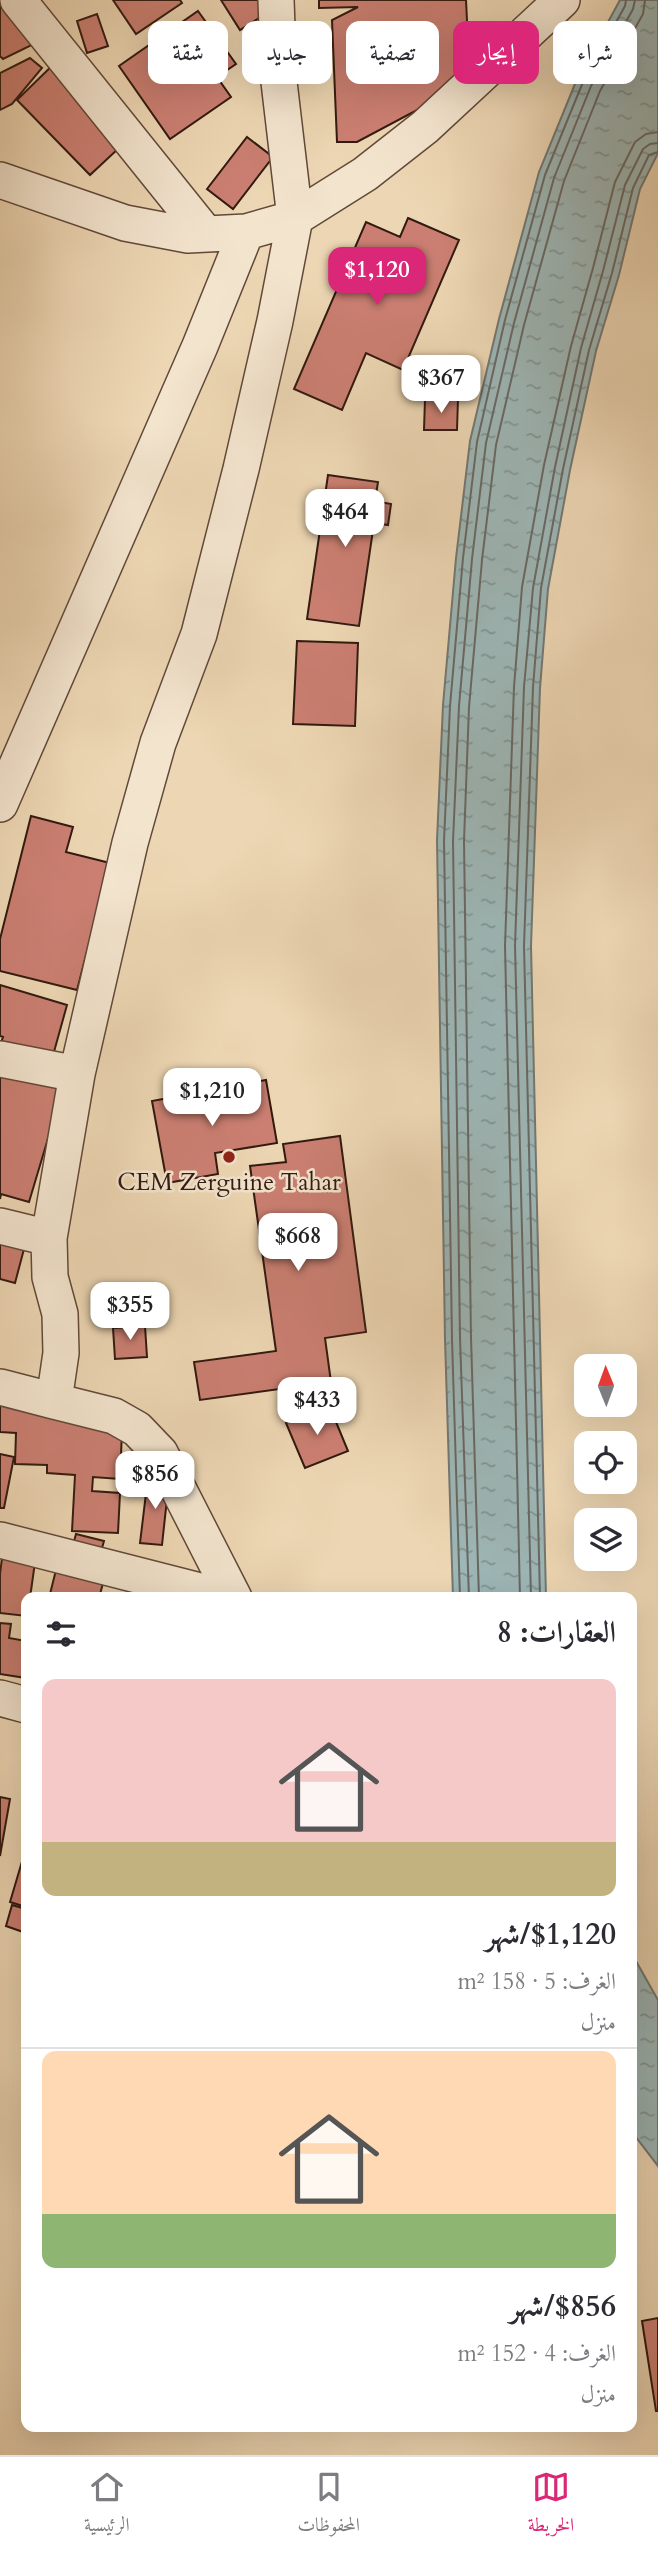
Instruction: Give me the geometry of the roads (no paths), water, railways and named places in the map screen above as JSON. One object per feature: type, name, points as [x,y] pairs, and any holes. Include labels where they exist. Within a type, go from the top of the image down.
[{"type":"street","points":[[18,0],[205,234]]},
{"type":"street","points":[[54,1401],[61,1353],[60,1314],[50,1277],[49,1238],[77,1074],[130,843],[158,743],[199,634],[241,469],[275,321],[295,218],[279,82],[276,0]]},
{"type":"street","points":[[0,180],[125,223],[188,235],[246,232],[295,218],[365,174],[425,127],[562,0]]},
{"type":"street","points":[[2,794],[200,346],[246,232]]},
{"type":"street","points":[[0,1059],[77,1074]]},
{"type":"street","points":[[0,1226],[49,1238]]},
{"type":"street","points":[[0,1387],[114,1416],[137,1429],[160,1453],[231,1592]]},
{"type":"street","points":[[0,1540],[107,1583],[180,1592]]},
{"type":"street","points":[[0,1698],[21,1704]]},
{"type":"water","points":[[620,0],[658,0],[658,153],[640,189],[619,275],[596,351],[548,589],[540,688],[531,946],[546,1592],[453,1592],[445,1339],[437,840],[443,705],[470,441],[499,319],[539,172],[575,84],[637,84],[637,21],[609,21]]},
{"type":"water","points":[[637,1963],[658,2000],[658,2166],[637,2139]]},
{"type":"place","name":"CEM Zerguine Tahar","points":[[229,1157]]}]
